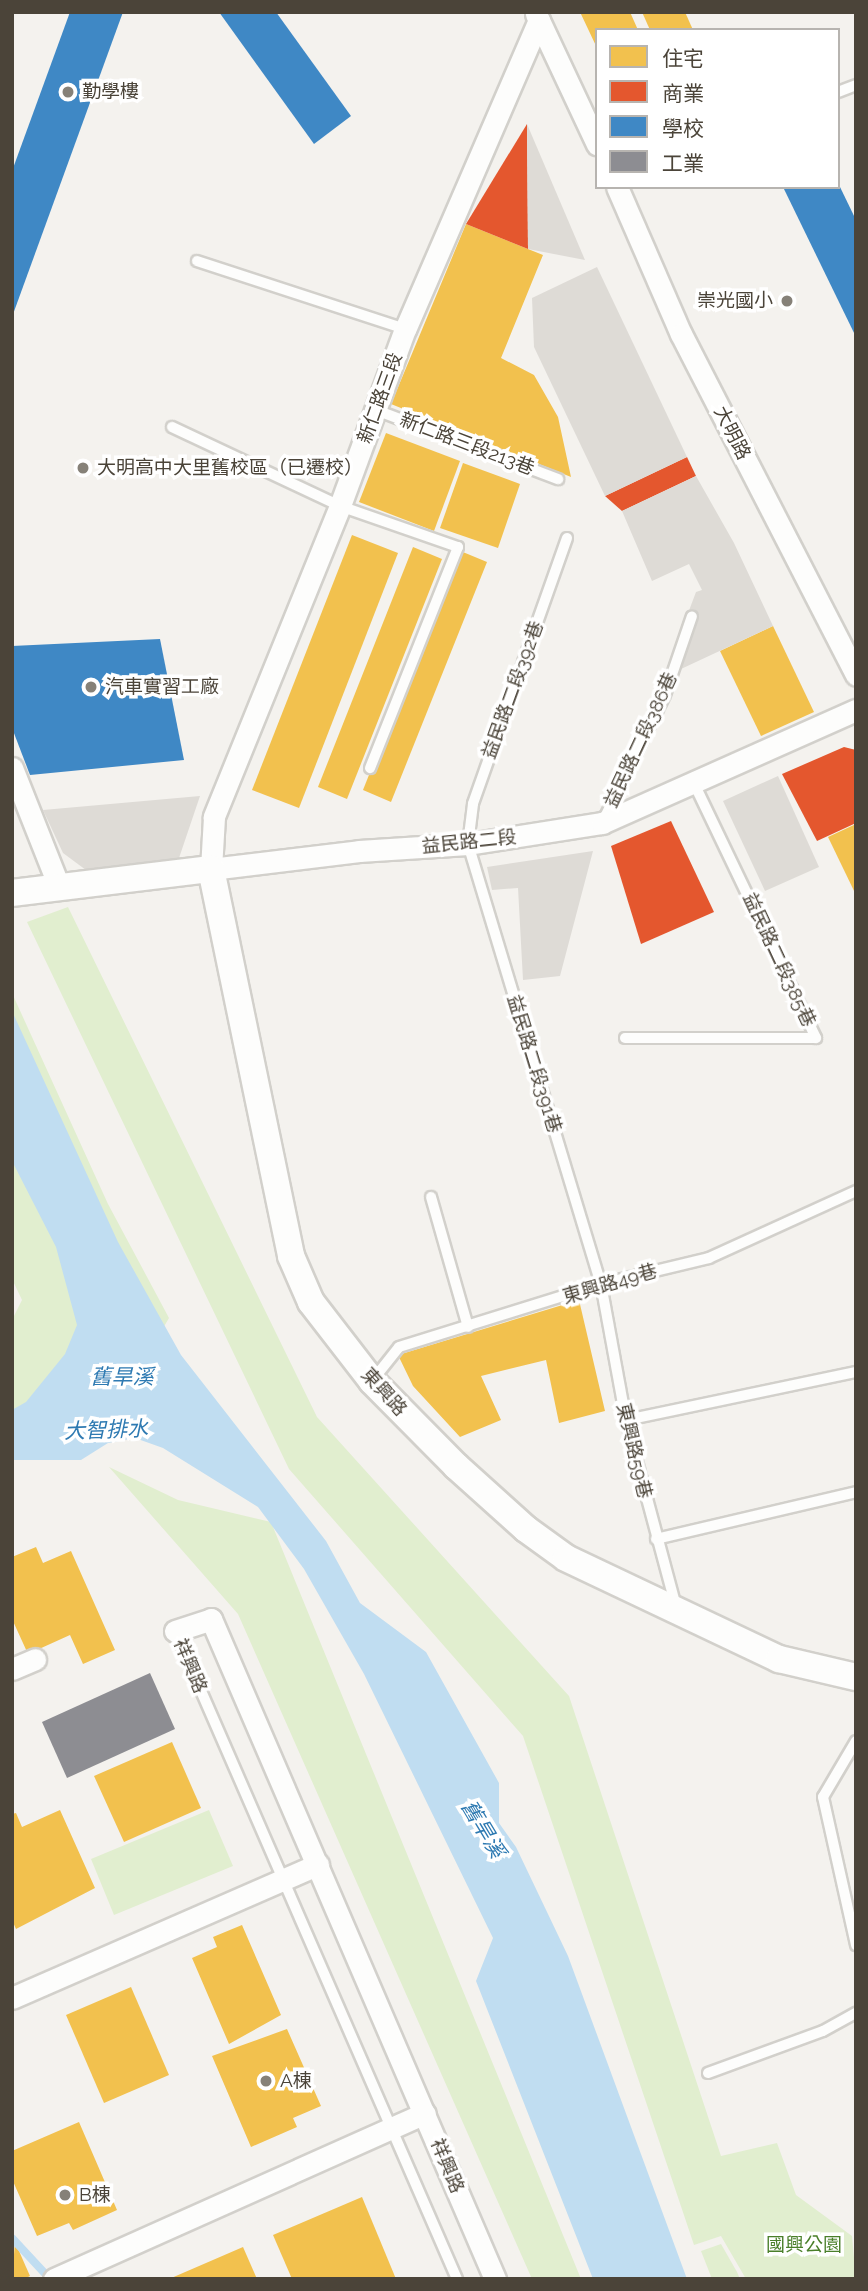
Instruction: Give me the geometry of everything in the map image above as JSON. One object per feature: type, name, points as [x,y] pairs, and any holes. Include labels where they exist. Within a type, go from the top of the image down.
[{"type":"street","points":[[538,15],[595,140]]},
{"type":"street","name":"新仁路三段","points":[[211,869],[214,817],[340,506],[405,329],[538,15]]},
{"type":"street","name":"大明路","points":[[621,189],[681,334],[856,675]]},
{"type":"street","name":"益民路二段","points":[[12,893],[58,884],[359,851],[468,845],[602,823],[695,785],[856,710]]},
{"type":"street","points":[[12,768],[58,884]]},
{"type":"street","name":"東興路","points":[[211,869],[291,1256],[311,1302],[372,1381],[526,1529],[566,1558],[679,1615],[779,1659],[856,1677]]},
{"type":"street","name":"祥興路","points":[[175,1632],[211,1619],[495,2279]]},
{"type":"street","points":[[12,1669],[35,1659]]},
{"type":"street","points":[[12,1998],[318,1864]]},
{"type":"street","points":[[54,2279],[425,2113]]},
{"type":"lane","points":[[197,261],[405,329]]},
{"type":"lane","name":"新仁路三段213巷","points":[[376,410],[558,479]]},
{"type":"lane","points":[[172,427],[340,506],[458,547],[370,768]]},
{"type":"lane","name":"益民路二段392巷","points":[[468,845],[472,804],[567,538]]},
{"type":"lane","name":"益民路二段386巷","points":[[602,823],[665,695],[692,616]]},
{"type":"lane","name":"益民路二段385巷","points":[[625,1038],[816,1038],[695,785]]},
{"type":"lane","name":"益民路二段391巷","points":[[468,845],[601,1284]]},
{"type":"lane","name":"東興路49巷","points":[[372,1381],[399,1347],[601,1284],[709,1258],[856,1191]]},
{"type":"lane","points":[[431,1197],[468,1327]]},
{"type":"lane","name":"東興路59巷","points":[[601,1284],[626,1420],[656,1539],[679,1615]]},
{"type":"lane","points":[[626,1420],[856,1372]]},
{"type":"lane","points":[[656,1539],[856,1492]]},
{"type":"lane","name":"祥興路","points":[[175,1632],[457,2279]]},
{"type":"lane","points":[[856,1741],[822,1797],[856,1945]]},
{"type":"lane","points":[[708,2073],[823,2031],[856,2013]]},
{"type":"green space","name":"國興公園","points":[[68,907],[317,1417],[569,1696],[721,2156],[777,2143],[796,2195],[852,2236],[856,2279],[746,2279],[721,2236],[694,2245],[523,1736],[289,1469],[27,922]]},
{"type":"green space","points":[[12,993],[108,1204],[169,1318],[121,1400],[12,1414],[12,1320],[22,1300],[12,1279]]},
{"type":"green space","points":[[109,1467],[178,1500],[271,1522],[581,2279],[532,2279],[238,1614]]},
{"type":"green space","points":[[209,1810],[233,1866],[114,1915],[91,1859]]},
{"type":"green space","points":[[721,2244],[740,2279],[712,2279],[701,2251]]},
{"type":"water","name":"舊旱溪","points":[[12,1011],[118,1242],[181,1355],[326,1541],[360,1603],[426,1652],[499,1783],[499,1823],[516,1847],[568,1956],[687,2279],[593,2279],[476,1981],[493,1938],[364,1674],[304,1569],[258,1507],[163,1448],[135,1438],[108,1443],[81,1460],[12,1460],[12,1410],[26,1402],[65,1354],[77,1325],[56,1247],[12,1161]]},
{"type":"building: 住宅","points":[[580,12],[630,12],[637,28],[595,28],[595,44]]},
{"type":"building: 住宅","points":[[642,12],[685,12],[692,28],[649,28]]},
{"type":"building: 住宅","points":[[466,224],[543,255],[501,358],[534,375],[558,417],[571,477],[391,404]]},
{"type":"building: 住宅","points":[[386,433],[460,461],[434,531],[359,502]]},
{"type":"building: 住宅","points":[[463,463],[520,484],[498,548],[440,528]]},
{"type":"building: 住宅","points":[[352,535],[398,553],[299,808],[252,790]]},
{"type":"building: 住宅","points":[[413,547],[442,559],[347,799],[318,787]]},
{"type":"building: 住宅","points":[[458,550],[487,562],[391,802],[363,790]]},
{"type":"building: 住宅","points":[[773,626],[814,712],[761,736],[720,651]]},
{"type":"building: 住宅","points":[[856,824],[856,895],[828,837]]},
{"type":"building: 住宅","points":[[579,1300],[605,1411],[559,1423],[546,1360],[481,1376],[501,1420],[460,1437],[413,1386],[398,1355]]},
{"type":"building: 住宅","points":[[36,1547],[43,1563],[71,1551],[115,1650],[83,1664],[70,1635],[28,1654],[12,1619],[12,1557]]},
{"type":"building: 住宅","points":[[172,1742],[201,1808],[124,1842],[94,1776]]},
{"type":"building: 住宅","points":[[60,1810],[95,1888],[16,1929],[12,1920],[12,1814],[16,1813],[22,1827]]},
{"type":"building: 住宅","points":[[242,1925],[281,2015],[229,2044],[192,1958],[217,1947],[213,1937]]},
{"type":"building: 住宅","points":[[131,1987],[169,2075],[104,2103],[66,2015]]},
{"type":"building: 住宅","name":"A棟","points":[[287,2029],[321,2106],[293,2118],[297,2127],[251,2147],[212,2056]]},
{"type":"building: 住宅","name":"B棟","points":[[79,2122],[117,2210],[73,2230],[69,2223],[37,2236],[12,2179],[12,2151]]},
{"type":"building: 住宅","points":[[362,2197],[396,2279],[292,2279],[273,2235]]},
{"type":"building: 住宅","points":[[15,2242],[30,2276],[24,2279],[12,2279]]},
{"type":"building: 住宅","points":[[243,2247],[257,2279],[169,2279]]},
{"type":"building: 商業","points":[[527,124],[528,249],[466,224]]},
{"type":"building: 商業","points":[[687,457],[696,476],[622,511],[605,496]]},
{"type":"building: 商業","points":[[844,747],[856,750],[856,823],[817,841],[782,774]]},
{"type":"building: 商業","points":[[671,821],[714,912],[641,944],[611,846]]},
{"type":"building: 學校","name":"勤學樓","points":[[70,12],[123,12],[12,317],[12,171]]},
{"type":"building: 學校","points":[[219,12],[276,12],[351,116],[314,144]]},
{"type":"building: 學校","points":[[840,187],[856,220],[856,337],[784,189]]},
{"type":"building: 學校","name":"汽車實習工廠","points":[[160,639],[184,760],[30,775],[12,728],[12,646]]},
{"type":"building: 工業","points":[[150,1673],[175,1729],[67,1778],[42,1722]]},
{"type":"building: 其他","points":[[527,124],[585,260],[528,249]]},
{"type":"building: 其他","points":[[597,267],[687,457],[605,496],[534,347],[532,298]]},
{"type":"building: 其他","points":[[696,476],[734,543],[773,626],[681,669],[673,653],[696,592],[702,590],[689,564],[652,581],[622,511]]},
{"type":"building: 其他","points":[[778,776],[819,867],[765,891],[723,801]]},
{"type":"building: 其他","points":[[200,796],[178,861],[90,873],[63,853],[43,810]]},
{"type":"building: 其他","points":[[593,851],[560,976],[523,980],[518,888],[492,890],[487,867]]},
{"type":"waterway","points":[[12,2238],[50,2279]]},
{"type":"place","name":"勤學樓","points":[[68,92]]},
{"type":"place","name":"崇光國小","points":[[787,301]]},
{"type":"place","name":"大明高中大里舊校區（已遷校）","points":[[83,468]]},
{"type":"place","name":"汽車實習工廠","points":[[91,687]]},
{"type":"place","name":"A棟","points":[[266,2081]]},
{"type":"place","name":"B棟","points":[[65,2195]]},
{"type":"water label","name":"大智排水","points":[[106,1430]]}]
